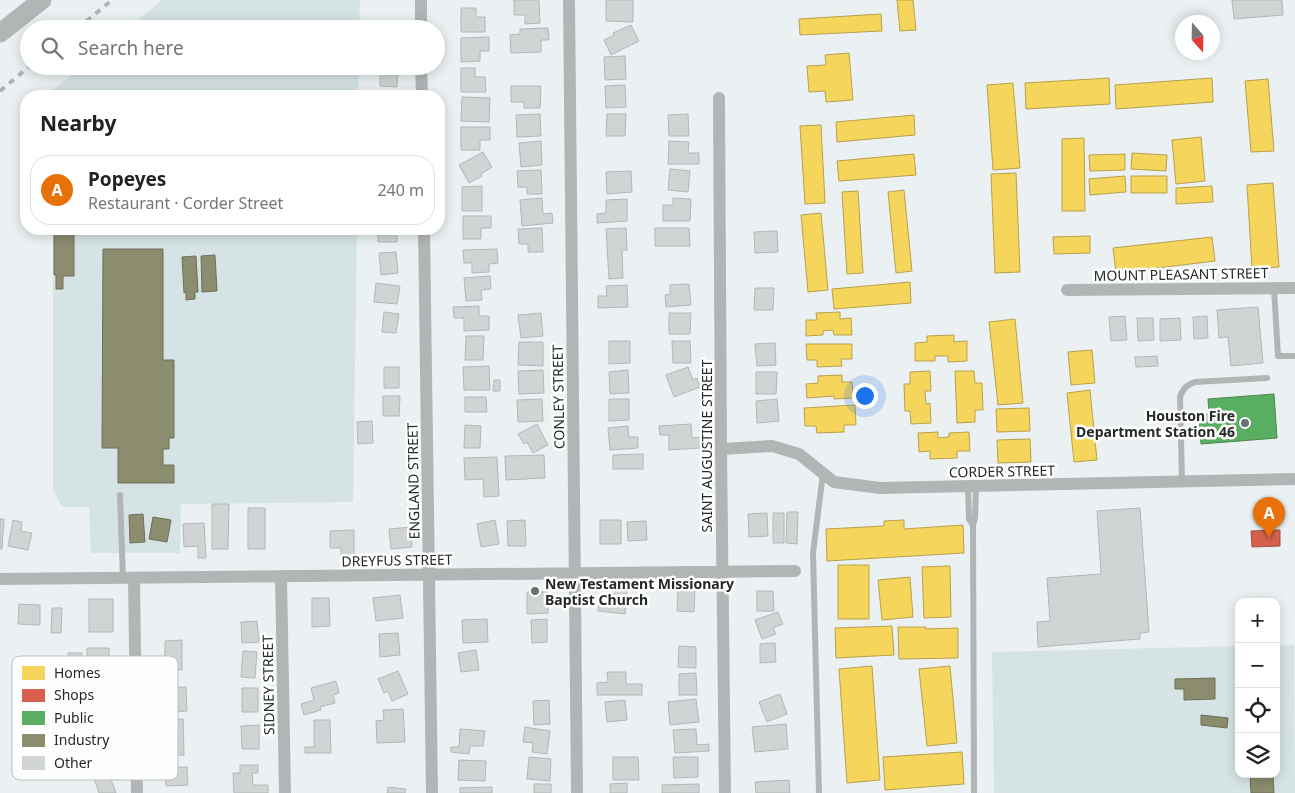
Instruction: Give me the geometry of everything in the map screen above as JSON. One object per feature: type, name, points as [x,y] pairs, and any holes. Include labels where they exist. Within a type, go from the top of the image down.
[{"type":"main road","points":[[0,34],[42,0]]},
{"type":"street","points":[[420,0],[421,20]]},
{"type":"street","name":"CONLEY STREET","points":[[569,0],[577,793]]},
{"type":"street","points":[[422,75],[422,90]]},
{"type":"street","name":"SAINT AUGUSTINE STREET","points":[[719,98],[725,793]]},
{"type":"street","name":"ENGLAND STREET","points":[[424,235],[432,793]]},
{"type":"street","name":"MOUNT PLEASANT STREET","points":[[1067,290],[1295,288]]},
{"type":"street","name":"CORDER STREET","points":[[721,449],[772,446],[799,454],[834,482],[880,488],[1295,480]]},
{"type":"street","name":"DREYFUS STREET","points":[[0,579],[794,571]]},
{"type":"street","name":"SIDNEY STREET","points":[[281,576],[285,793]]},
{"type":"street","points":[[128,578],[132,656]]},
{"type":"street","points":[[137,780],[138,793]]},
{"type":"lane","points":[[1274,288],[1278,356],[1295,356]]},
{"type":"lane","points":[[1182,482],[1180,397],[1183,389],[1196,382],[1267,378]]},
{"type":"lane","points":[[818,793],[813,553],[823,473]]},
{"type":"lane","points":[[972,486],[975,518],[973,524],[974,793]]},
{"type":"lane","points":[[120,495],[128,578]]},
{"type":"shaded area","points":[[162,0],[360,0],[359,20],[138,20]]},
{"type":"shaded area","points":[[71,75],[359,75],[358,90],[53,90]]},
{"type":"shaded area","points":[[53,235],[357,235],[353,502],[181,504],[180,553],[91,553],[89,507],[62,507],[53,489]]},
{"type":"shaded area","points":[[1294,645],[1295,793],[994,793],[992,652],[1235,646],[1235,778],[1280,778],[1280,646]]},
{"type":"building: Homes","points":[[897,0],[913,0],[916,30],[900,31]]},
{"type":"building: Homes","points":[[881,14],[882,31],[800,35],[799,19]]},
{"type":"building: Homes","points":[[849,53],[853,100],[826,102],[825,91],[809,92],[807,66],[826,65],[825,55]]},
{"type":"building: Homes","points":[[1109,78],[1110,104],[1026,109],[1025,83]]},
{"type":"building: Homes","points":[[1212,78],[1213,102],[1116,109],[1115,85]]},
{"type":"building: Homes","points":[[1268,79],[1274,151],[1251,152],[1245,81]]},
{"type":"building: Homes","points":[[1013,83],[1020,168],[993,170],[987,85]]},
{"type":"building: Homes","points":[[914,115],[915,135],[837,142],[836,122]]},
{"type":"building: Homes","points":[[821,125],[825,203],[805,204],[800,126]]},
{"type":"building: Homes","points":[[1201,137],[1205,181],[1176,184],[1172,140]]},
{"type":"building: Homes","points":[[1084,138],[1085,211],[1062,211],[1062,139]]},
{"type":"building: Homes","points":[[1132,153],[1167,155],[1166,171],[1131,169]]},
{"type":"building: Homes","points":[[914,154],[916,175],[839,181],[837,161]]},
{"type":"building: Homes","points":[[1125,154],[1125,170],[1090,171],[1089,155]]},
{"type":"building: Homes","points":[[1016,173],[1020,272],[995,273],[991,174]]},
{"type":"building: Homes","points":[[1125,176],[1126,192],[1090,195],[1089,179]]},
{"type":"building: Homes","points":[[1131,176],[1167,176],[1167,193],[1131,193]]},
{"type":"building: Homes","points":[[1273,183],[1279,267],[1252,269],[1247,185]]},
{"type":"building: Homes","points":[[1212,186],[1213,202],[1176,204],[1176,188]]},
{"type":"building: Homes","points":[[904,190],[912,271],[896,273],[888,192]]},
{"type":"building: Homes","points":[[858,191],[863,273],[847,274],[842,192]]},
{"type":"building: Homes","points":[[821,213],[828,290],[808,292],[801,215]]},
{"type":"building: Homes","points":[[1090,236],[1090,253],[1054,254],[1053,237]]},
{"type":"building: Homes","points":[[1212,237],[1215,261],[1116,273],[1113,248]]},
{"type":"building: Homes","points":[[910,282],[911,303],[834,309],[832,289]]},
{"type":"building: Homes","points":[[840,312],[840,319],[851,318],[852,335],[834,335],[833,330],[823,331],[823,335],[806,336],[806,320],[817,320],[816,313]]},
{"type":"building: Homes","points":[[1015,319],[1023,403],[998,405],[989,322]]},
{"type":"building: Homes","points":[[954,335],[954,342],[967,341],[967,361],[948,362],[948,356],[935,356],[935,361],[915,361],[915,343],[927,342],[927,336]]},
{"type":"building: Homes","points":[[806,344],[852,344],[852,359],[841,359],[842,366],[817,367],[817,360],[807,360]]},
{"type":"building: Homes","points":[[1092,350],[1095,383],[1071,385],[1068,352]]},
{"type":"building: Homes","points":[[930,371],[931,391],[925,391],[926,404],[930,403],[931,423],[911,424],[910,411],[905,411],[904,384],[910,384],[910,372]]},
{"type":"building: Homes","points":[[955,371],[974,371],[975,383],[982,383],[983,410],[975,410],[975,422],[957,423]]},
{"type":"building: Homes","points":[[842,375],[842,382],[852,382],[853,398],[834,399],[834,396],[807,398],[806,384],[818,383],[818,376]]},
{"type":"building: Homes","points":[[1090,390],[1097,460],[1074,462],[1067,393]]},
{"type":"building: Homes","points":[[855,405],[856,425],[844,425],[844,432],[817,433],[816,426],[805,426],[804,408]]},
{"type":"building: Homes","points":[[1029,408],[1030,431],[997,432],[996,409]]},
{"type":"building: Homes","points":[[938,432],[938,438],[949,437],[949,433],[969,432],[970,451],[957,451],[957,458],[930,459],[930,451],[919,452],[918,433]]},
{"type":"building: Homes","points":[[1030,439],[1031,462],[998,463],[997,440]]},
{"type":"building: Homes","points":[[904,520],[904,529],[963,525],[964,553],[827,561],[826,529],[884,526],[884,521]]},
{"type":"building: Homes","points":[[838,565],[869,565],[869,619],[838,619]]},
{"type":"building: Homes","points":[[950,566],[951,617],[924,618],[922,567]]},
{"type":"building: Homes","points":[[910,577],[913,617],[882,620],[878,580]]},
{"type":"building: Homes","points":[[892,626],[894,655],[836,658],[835,628]]},
{"type":"building: Homes","points":[[898,627],[926,627],[926,629],[958,628],[958,658],[899,659]]},
{"type":"building: Homes","points":[[872,666],[880,780],[847,783],[839,669]]},
{"type":"building: Homes","points":[[950,666],[957,743],[927,746],[919,669]]},
{"type":"building: Homes","points":[[962,752],[964,784],[885,790],[883,757]]},
{"type":"building: Shops","points":[[1280,530],[1280,546],[1252,547],[1251,531]]},
{"type":"building: Public","points":[[1274,394],[1277,438],[1201,444],[1199,414],[1209,414],[1208,399]]},
{"type":"building: Industry","points":[[54,235],[74,235],[74,276],[63,276],[63,289],[56,289],[56,275],[54,275]]},
{"type":"building: Industry","points":[[103,249],[163,249],[163,360],[174,360],[174,438],[169,438],[169,449],[163,449],[163,465],[174,465],[174,483],[118,483],[118,448],[102,448]]},
{"type":"building: Industry","points":[[215,255],[217,291],[202,292],[201,256]]},
{"type":"building: Industry","points":[[196,256],[198,292],[195,292],[195,299],[186,300],[182,257]]},
{"type":"building: Industry","points":[[143,514],[145,542],[130,543],[129,515]]},
{"type":"building: Industry","points":[[153,517],[171,520],[167,542],[149,539]]},
{"type":"building: Industry","points":[[1215,678],[1215,699],[1184,700],[1184,689],[1175,689],[1175,679]]},
{"type":"building: Industry","points":[[1201,715],[1228,718],[1227,728],[1201,725]]},
{"type":"building: Industry","points":[[1250,778],[1273,778],[1274,793],[1251,793]]},
{"type":"building: Other","points":[[514,0],[539,0],[540,23],[525,24],[525,15],[514,15]]},
{"type":"building: Other","points":[[606,0],[633,0],[633,22],[606,21]]},
{"type":"building: Other","points":[[1232,0],[1282,0],[1283,15],[1234,19]]},
{"type":"building: Other","points":[[461,8],[476,8],[476,17],[485,17],[485,32],[461,32]]},
{"type":"building: Other","points":[[631,25],[639,41],[611,55],[604,40],[614,35],[613,33]]},
{"type":"building: Other","points":[[548,28],[549,40],[541,40],[541,52],[511,53],[510,35],[520,34],[520,29]]},
{"type":"building: Other","points":[[489,37],[489,51],[480,51],[480,61],[461,62],[461,38]]},
{"type":"building: Other","points":[[625,56],[626,79],[605,80],[604,57]]},
{"type":"building: Other","points":[[461,68],[475,68],[475,77],[485,77],[486,92],[461,92]]},
{"type":"building: Other","points":[[380,75],[398,75],[397,87],[380,86]]},
{"type":"building: Other","points":[[625,85],[626,107],[606,108],[605,86]]},
{"type":"building: Other","points":[[511,86],[541,86],[540,108],[524,108],[524,102],[511,102]]},
{"type":"building: Other","points":[[462,97],[490,98],[489,122],[461,121]]},
{"type":"building: Other","points":[[540,114],[541,136],[517,137],[516,115]]},
{"type":"building: Other","points":[[607,114],[626,114],[625,136],[606,136]]},
{"type":"building: Other","points":[[688,114],[689,136],[669,136],[668,115]]},
{"type":"building: Other","points":[[461,127],[490,127],[490,140],[480,140],[480,150],[461,150]]},
{"type":"building: Other","points":[[541,141],[542,165],[521,167],[519,143]]},
{"type":"building: Other","points":[[669,141],[689,142],[688,153],[699,153],[699,164],[668,164]]},
{"type":"building: Other","points":[[483,152],[492,167],[481,174],[482,176],[469,183],[459,165]]},
{"type":"building: Other","points":[[670,169],[690,171],[688,192],[668,190]]},
{"type":"building: Other","points":[[541,170],[542,194],[527,194],[527,187],[518,187],[517,171]]},
{"type":"building: Other","points":[[631,171],[632,192],[607,194],[606,172]]},
{"type":"building: Other","points":[[482,186],[482,211],[462,211],[462,187]]},
{"type":"building: Other","points":[[542,198],[543,214],[552,213],[553,223],[522,226],[520,200]]},
{"type":"building: Other","points":[[673,198],[691,199],[690,221],[663,221],[663,205],[673,205]]},
{"type":"building: Other","points":[[627,199],[627,221],[597,223],[597,214],[606,213],[606,200]]},
{"type":"building: Other","points":[[463,216],[491,216],[491,228],[481,228],[481,239],[463,239]]},
{"type":"building: Other","points":[[542,228],[543,252],[528,252],[528,244],[519,244],[518,229]]},
{"type":"building: Other","points":[[626,228],[627,250],[622,250],[623,278],[609,279],[606,229]]},
{"type":"building: Other","points":[[655,228],[689,228],[690,246],[655,246]]},
{"type":"building: Other","points":[[777,231],[778,252],[755,253],[754,232]]},
{"type":"building: Other","points":[[378,235],[397,235],[397,242],[378,242]]},
{"type":"building: Other","points":[[497,249],[498,263],[489,264],[489,272],[472,273],[472,263],[464,263],[463,250]]},
{"type":"building: Other","points":[[396,252],[398,273],[381,275],[379,253]]},
{"type":"building: Other","points":[[490,276],[491,289],[481,290],[482,300],[466,301],[464,278]]},
{"type":"building: Other","points":[[376,283],[400,286],[397,304],[374,302]]},
{"type":"building: Other","points":[[689,284],[691,305],[666,307],[665,295],[670,294],[670,285]]},
{"type":"building: Other","points":[[627,285],[628,307],[598,308],[598,296],[607,296],[606,286]]},
{"type":"building: Other","points":[[755,288],[774,288],[773,310],[754,310]]},
{"type":"building: Other","points":[[479,306],[479,316],[489,316],[489,330],[464,331],[464,318],[454,318],[453,307]]},
{"type":"building: Other","points":[[1258,307],[1263,363],[1231,366],[1228,337],[1219,338],[1217,310]]},
{"type":"building: Other","points":[[384,312],[399,314],[396,333],[382,332]]},
{"type":"building: Other","points":[[541,313],[543,336],[521,338],[518,315]]},
{"type":"building: Other","points":[[669,313],[691,313],[690,334],[669,334]]},
{"type":"building: Other","points":[[1125,316],[1127,340],[1111,341],[1109,317]]},
{"type":"building: Other","points":[[1207,316],[1208,338],[1194,339],[1193,317]]},
{"type":"building: Other","points":[[1137,318],[1153,318],[1154,340],[1138,341]]},
{"type":"building: Other","points":[[1180,318],[1181,340],[1160,341],[1160,319]]},
{"type":"building: Other","points":[[466,336],[484,336],[483,360],[465,360]]},
{"type":"building: Other","points":[[609,341],[630,341],[630,363],[609,364]]},
{"type":"building: Other","points":[[672,341],[690,341],[691,363],[673,363]]},
{"type":"building: Other","points":[[519,342],[543,342],[543,366],[518,365]]},
{"type":"building: Other","points":[[775,343],[776,365],[757,366],[755,344]]},
{"type":"building: Other","points":[[1157,356],[1158,366],[1136,367],[1135,357]]},
{"type":"building: Other","points":[[489,366],[490,390],[464,390],[463,367]]},
{"type":"building: Other","points":[[384,367],[399,367],[399,388],[384,388]]},
{"type":"building: Other","points":[[688,367],[693,380],[697,378],[700,387],[674,397],[666,375]]},
{"type":"building: Other","points":[[543,370],[544,393],[519,394],[518,371]]},
{"type":"building: Other","points":[[628,370],[629,393],[610,394],[609,372]]},
{"type":"building: Other","points":[[756,372],[777,372],[776,394],[756,394]]},
{"type":"building: Other","points":[[494,380],[500,380],[500,391],[493,391]]},
{"type":"building: Other","points":[[383,396],[400,396],[399,416],[383,416]]},
{"type":"building: Other","points":[[465,397],[486,397],[487,412],[465,412]]},
{"type":"building: Other","points":[[542,399],[543,421],[518,422],[517,400]]},
{"type":"building: Other","points":[[609,399],[629,399],[629,420],[609,421]]},
{"type":"building: Other","points":[[777,399],[779,421],[757,423],[756,401]]},
{"type":"building: Other","points":[[372,421],[373,443],[358,444],[357,422]]},
{"type":"building: Other","points":[[537,424],[548,445],[533,453],[527,442],[524,444],[518,434]]},
{"type":"building: Other","points":[[691,424],[692,438],[700,437],[700,448],[669,450],[669,435],[660,435],[659,426]]},
{"type":"building: Other","points":[[465,425],[481,426],[480,448],[464,448]]},
{"type":"building: Other","points":[[628,426],[629,437],[638,437],[638,448],[610,450],[608,428]]},
{"type":"building: Other","points":[[643,454],[643,469],[613,469],[613,455]]},
{"type":"building: Other","points":[[544,455],[545,478],[506,480],[505,456]]},
{"type":"building: Other","points":[[497,457],[499,496],[484,497],[483,479],[465,480],[464,458]]},
{"type":"building: Other","points":[[212,504],[229,504],[228,549],[212,549]]},
{"type":"building: Other","points":[[248,508],[265,508],[265,549],[248,549]]},
{"type":"building: Other","points":[[1140,508],[1149,632],[1140,633],[1140,639],[1038,647],[1037,622],[1050,621],[1047,578],[1101,574],[1097,511]]},
{"type":"building: Other","points":[[787,512],[798,512],[797,544],[786,543]]},
{"type":"building: Other","points":[[767,513],[768,536],[749,537],[748,514]]},
{"type":"building: Other","points":[[773,513],[784,513],[784,543],[773,543]]},
{"type":"building: Other","points":[[0,519],[4,519],[2,549],[0,549]]},
{"type":"building: Other","points":[[13,520],[22,522],[21,531],[32,533],[28,550],[8,546]]},
{"type":"building: Other","points":[[495,520],[499,544],[481,547],[477,524]]},
{"type":"building: Other","points":[[525,520],[526,546],[508,546],[507,521]]},
{"type":"building: Other","points":[[600,520],[621,520],[621,544],[600,544]]},
{"type":"building: Other","points":[[646,521],[647,540],[628,541],[627,522]]},
{"type":"building: Other","points":[[204,523],[206,558],[198,558],[198,546],[184,547],[183,524]]},
{"type":"building: Other","points":[[411,527],[412,547],[391,549],[389,529]]},
{"type":"building: Other","points":[[354,530],[354,557],[341,557],[341,548],[330,548],[330,531]]},
{"type":"building: Other","points":[[608,589],[627,591],[625,614],[598,611],[599,604],[607,604]]},
{"type":"building: Other","points":[[678,590],[695,590],[694,612],[677,611]]},
{"type":"building: Other","points":[[757,591],[773,591],[774,611],[757,611]]},
{"type":"building: Other","points":[[527,592],[548,592],[548,613],[527,614]]},
{"type":"building: Other","points":[[400,595],[403,618],[376,621],[373,598]]},
{"type":"building: Other","points":[[312,598],[329,598],[330,626],[312,627]]},
{"type":"building: Other","points":[[89,599],[113,599],[113,632],[89,632]]},
{"type":"building: Other","points":[[19,604],[40,605],[40,625],[18,624]]},
{"type":"building: Other","points":[[52,608],[62,608],[61,633],[51,633]]},
{"type":"building: Other","points":[[778,612],[783,624],[773,628],[776,634],[762,639],[755,620]]},
{"type":"building: Other","points":[[487,619],[488,642],[463,643],[462,620]]},
{"type":"building: Other","points":[[547,619],[547,642],[532,643],[531,620]]},
{"type":"building: Other","points":[[257,621],[259,642],[242,643],[241,622]]},
{"type":"building: Other","points":[[398,633],[400,655],[380,657],[379,634]]},
{"type":"building: Other","points":[[182,640],[182,670],[178,670],[178,656],[165,656],[165,641]]},
{"type":"building: Other","points":[[775,643],[776,662],[760,663],[760,644]]},
{"type":"building: Other","points":[[679,646],[696,647],[696,668],[678,667]]},
{"type":"building: Other","points":[[87,648],[109,648],[109,656],[87,656]]},
{"type":"building: Other","points":[[476,650],[479,670],[461,672],[458,653]]},
{"type":"building: Other","points":[[243,651],[257,652],[255,678],[241,677]]},
{"type":"building: Other","points":[[68,653],[82,653],[82,656],[68,656]]},
{"type":"building: Other","points":[[398,671],[408,694],[392,701],[388,691],[384,693],[378,679]]},
{"type":"building: Other","points":[[607,672],[626,672],[626,684],[642,684],[642,695],[597,695],[597,683],[608,682]]},
{"type":"building: Other","points":[[696,673],[697,695],[679,695],[679,674]]},
{"type":"building: Other","points":[[336,681],[339,693],[333,695],[335,703],[320,707],[321,710],[304,715],[301,704],[314,700],[311,688]]},
{"type":"building: Other","points":[[178,687],[186,687],[187,711],[178,711]]},
{"type":"building: Other","points":[[242,688],[258,688],[258,712],[242,712]]},
{"type":"building: Other","points":[[780,694],[787,714],[767,722],[759,702]]},
{"type":"building: Other","points":[[696,699],[699,722],[670,725],[668,702]]},
{"type":"building: Other","points":[[549,700],[550,724],[534,725],[533,701]]},
{"type":"building: Other","points":[[625,700],[627,720],[607,722],[605,702]]},
{"type":"building: Other","points":[[403,709],[405,742],[377,743],[376,721],[384,720],[383,710]]},
{"type":"building: Other","points":[[178,719],[183,719],[184,755],[178,755]]},
{"type":"building: Other","points":[[314,720],[330,720],[331,753],[305,753],[305,747],[314,747]]},
{"type":"building: Other","points":[[786,724],[788,749],[755,752],[752,727]]},
{"type":"building: Other","points":[[259,725],[259,749],[242,749],[241,726]]},
{"type":"building: Other","points":[[525,727],[550,731],[547,754],[532,752],[533,743],[523,742]]},
{"type":"building: Other","points":[[460,729],[485,731],[483,746],[470,746],[469,754],[451,752],[451,747],[459,747]]},
{"type":"building: Other","points":[[696,729],[697,745],[709,744],[709,751],[675,753],[673,730]]},
{"type":"building: Other","points":[[529,757],[551,759],[550,781],[527,779]]},
{"type":"building: Other","points":[[613,757],[638,757],[639,780],[613,780]]},
{"type":"building: Other","points":[[673,757],[698,757],[698,777],[674,778]]},
{"type":"building: Other","points":[[459,760],[486,761],[485,781],[458,780]]},
{"type":"building: Other","points":[[240,765],[258,765],[258,773],[252,773],[253,785],[268,785],[268,793],[234,793],[233,773],[240,773]]},
{"type":"building: Other","points":[[178,767],[187,767],[188,785],[166,786],[166,780],[178,780]]},
{"type":"building: Other","points":[[94,780],[111,780],[116,793],[99,793]]},
{"type":"building: Other","points":[[789,780],[790,793],[756,793],[755,782]]},
{"type":"building: Other","points":[[627,783],[627,793],[610,793],[610,784]]},
{"type":"building: Other","points":[[534,784],[551,784],[551,793],[534,793]]},
{"type":"building: Other","points":[[699,784],[699,793],[662,793],[662,785]]},
{"type":"building: Other","points":[[388,787],[406,789],[405,793],[387,793]]},
{"type":"building: Other","points":[[492,787],[492,793],[460,793],[460,788]]},
{"type":"railway","points":[[88,20],[112,0]]},
{"type":"railway","points":[[0,91],[20,74]]},
{"type":"place","name":"Houston Fire Department Station 46","points":[[1245,423]]},
{"type":"place","name":"Popeyes","points":[[1269,538]]},
{"type":"place","name":"New Testament Missionary Baptist Church","points":[[535,591]]}]
